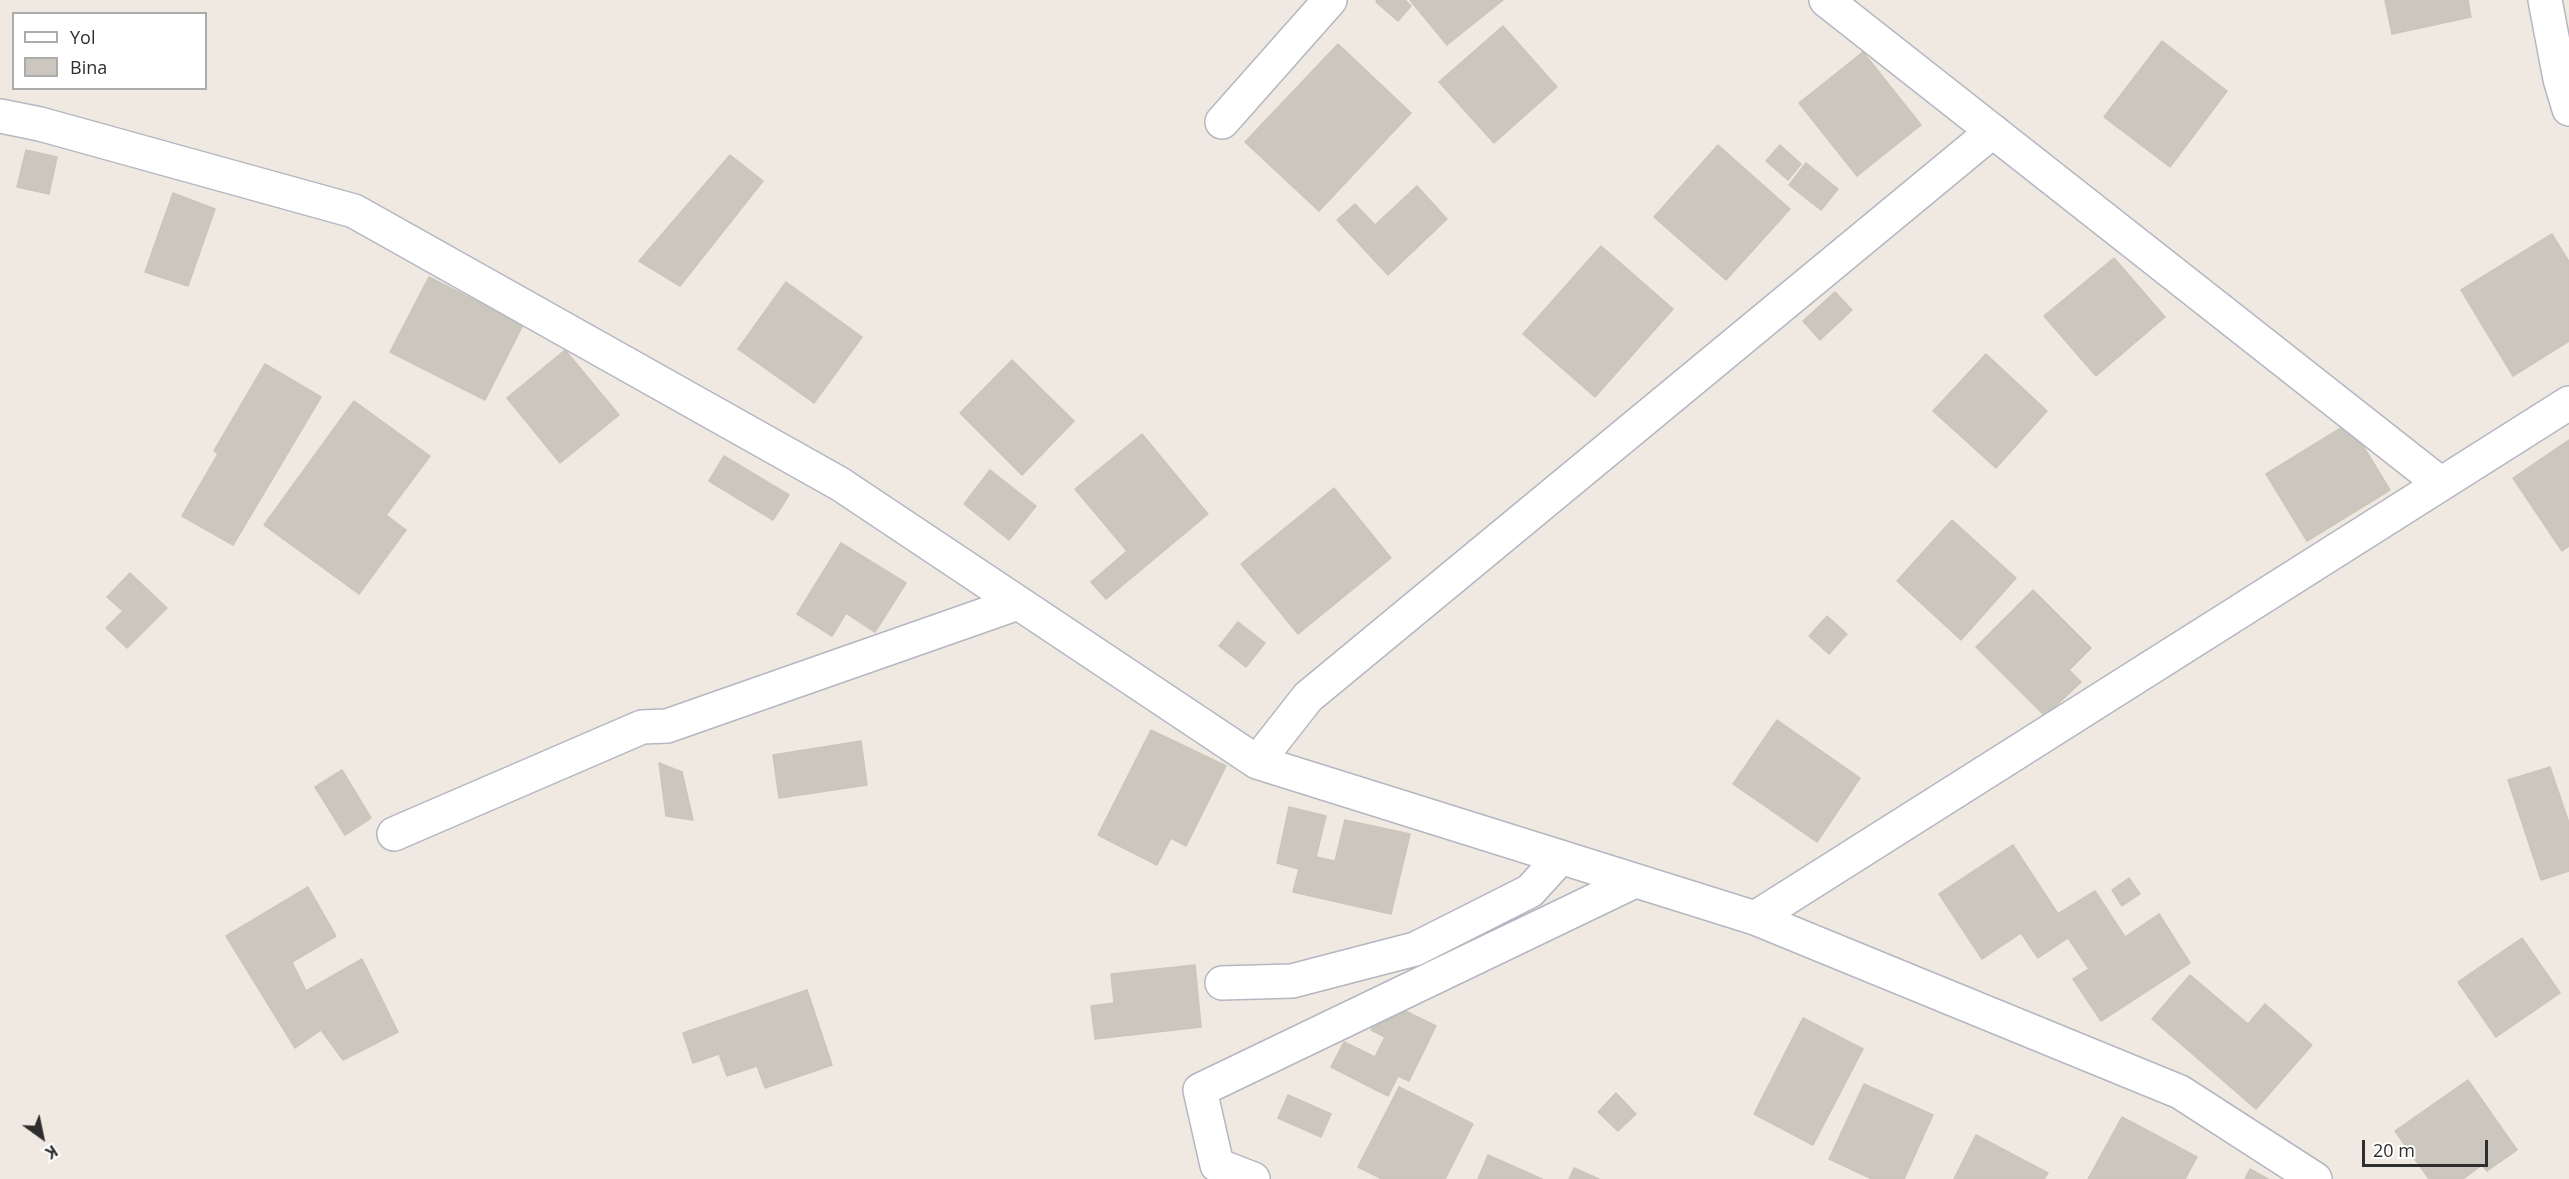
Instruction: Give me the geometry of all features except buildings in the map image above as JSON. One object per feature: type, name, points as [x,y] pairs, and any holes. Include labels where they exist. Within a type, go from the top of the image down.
[{"type":"street","points":[[1222,122],[1330,0]]},
{"type":"street","points":[[1826,0],[2441,484]]},
{"type":"street","points":[[2545,0],[2560,79],[2569,109]]},
{"type":"street","points":[[0,116],[51,127],[354,211],[840,484],[1257,762],[1755,918],[2180,1092],[2315,1179]]},
{"type":"street","points":[[1257,762],[1308,697],[1993,131]]},
{"type":"street","points":[[1755,918],[2569,403]]},
{"type":"street","points":[[394,834],[642,727],[667,726],[1018,603]]},
{"type":"street","points":[[1222,983],[1292,981],[1415,949],[1530,891],[1561,857]]},
{"type":"street","points":[[1253,1179],[1211,1172],[1200,1090],[1635,880]]}]
